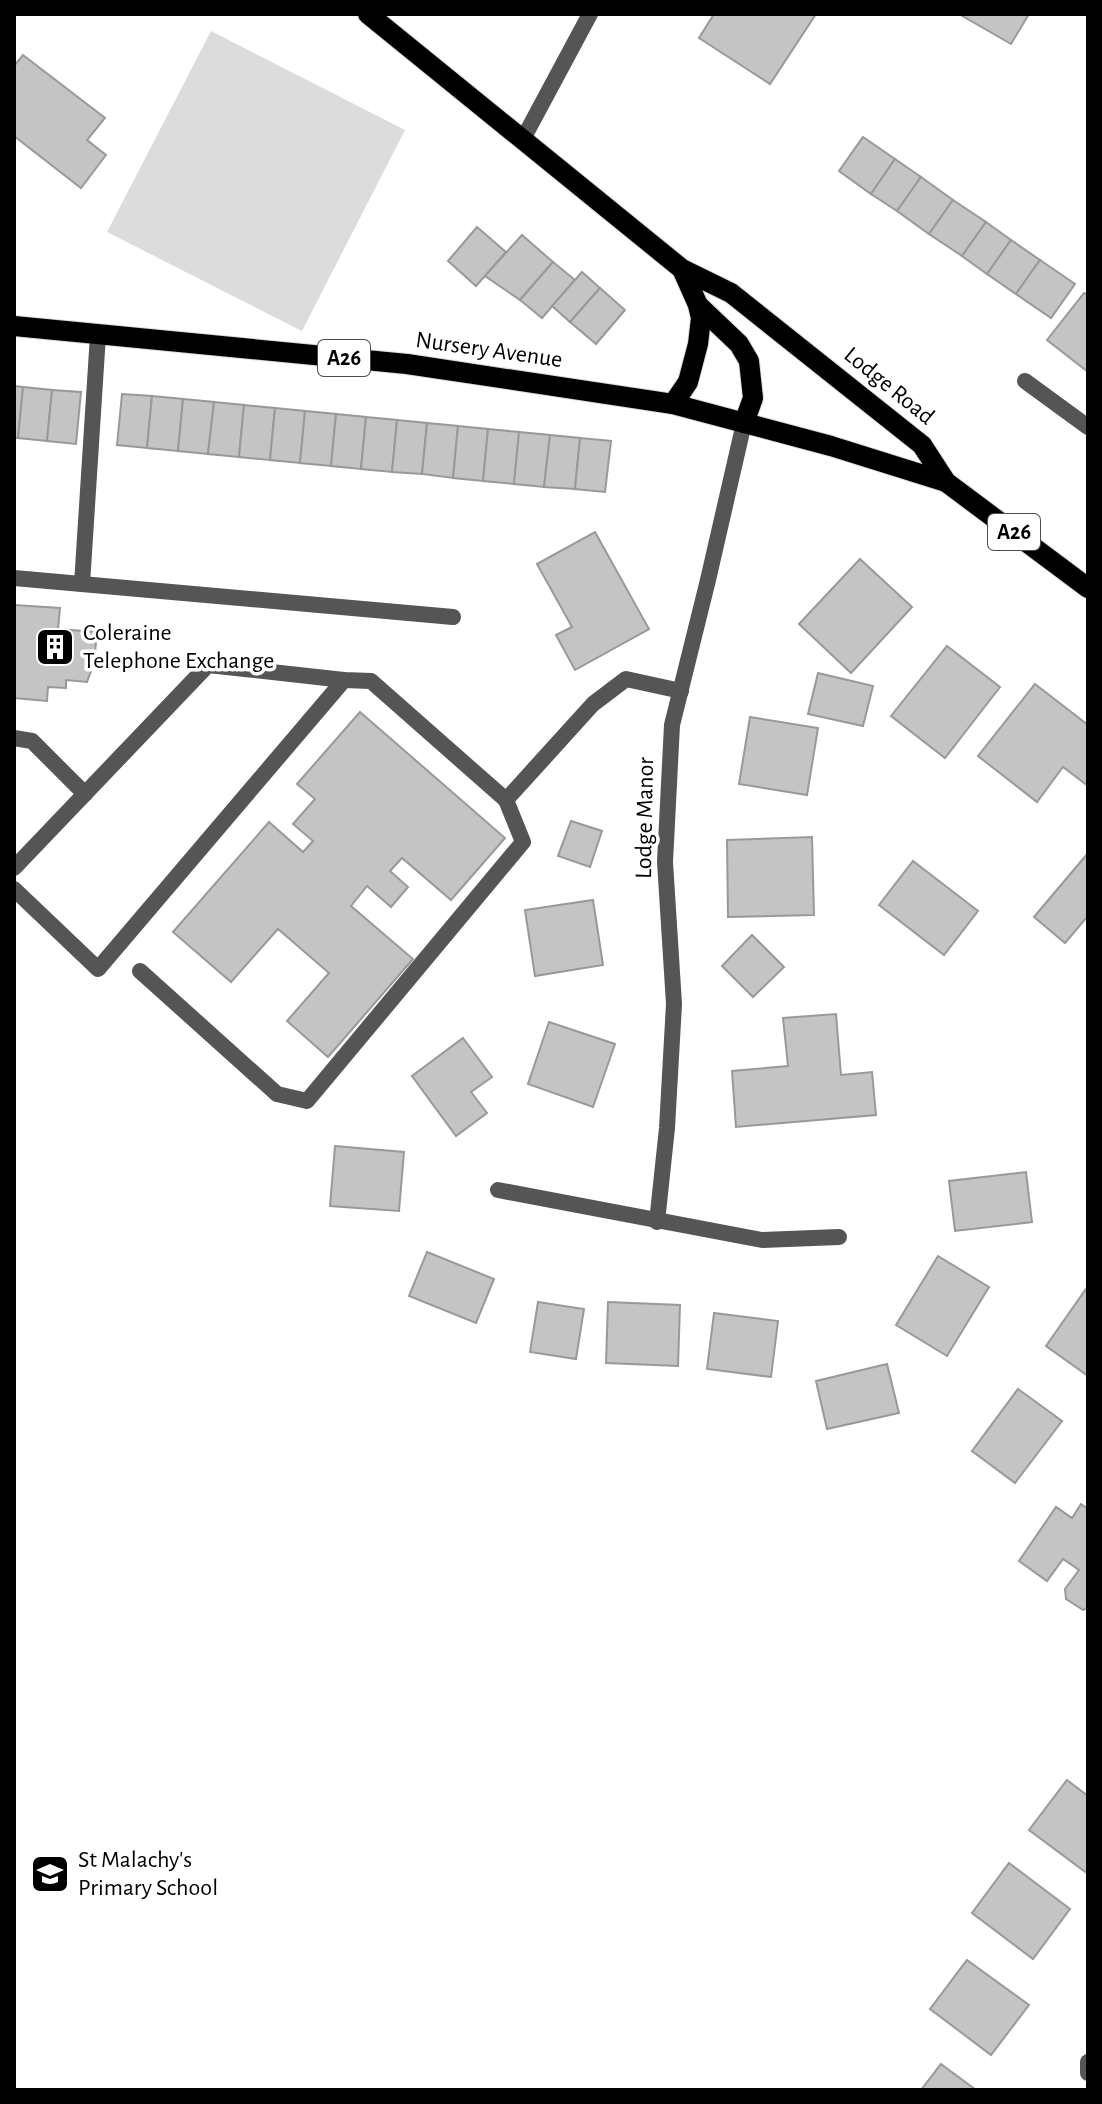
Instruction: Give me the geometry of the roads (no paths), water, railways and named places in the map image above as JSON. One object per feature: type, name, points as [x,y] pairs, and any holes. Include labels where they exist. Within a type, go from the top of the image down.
[{"type":"main road","name":"Lodge Road","points":[[368,14],[682,269],[731,293],[922,445],[946,482],[1086,581]]},
{"type":"main road","name":"Lodge Road","points":[[673,404],[688,382],[701,318],[682,269]]},
{"type":"main road","name":"Lodge Road","points":[[698,305],[739,344],[749,361],[753,398],[744,423]]},
{"type":"main road","name":"Nursery Avenue","points":[[14,326],[407,364],[673,404],[831,446],[946,482]]},
{"type":"street","points":[[523,139],[590,14]]},
{"type":"street","points":[[82,584],[98,335]]},
{"type":"street","points":[[1025,381],[1088,427]]},
{"type":"street","name":"Lodge Manor","points":[[657,1222],[667,1128],[674,1004],[665,862],[672,725],[744,423]]},
{"type":"street","points":[[14,578],[453,617]]},
{"type":"street","points":[[14,868],[208,665],[371,681],[506,800],[523,842],[307,1101],[277,1094],[140,971]]},
{"type":"street","points":[[506,800],[593,704],[626,679],[681,691]]},
{"type":"street","points":[[14,889],[98,969],[344,680]]},
{"type":"street","points":[[14,738],[32,741],[85,794]]},
{"type":"street","points":[[498,1190],[762,1240],[839,1237]]},
{"type":"street","points":[[1088,2062],[1088,2073]]},
{"type":"place","name":"Coleraine Telephone Exchange","points":[[55,647]]},
{"type":"place","name":"St Malachy's Primary School","points":[[50,1874]]}]
